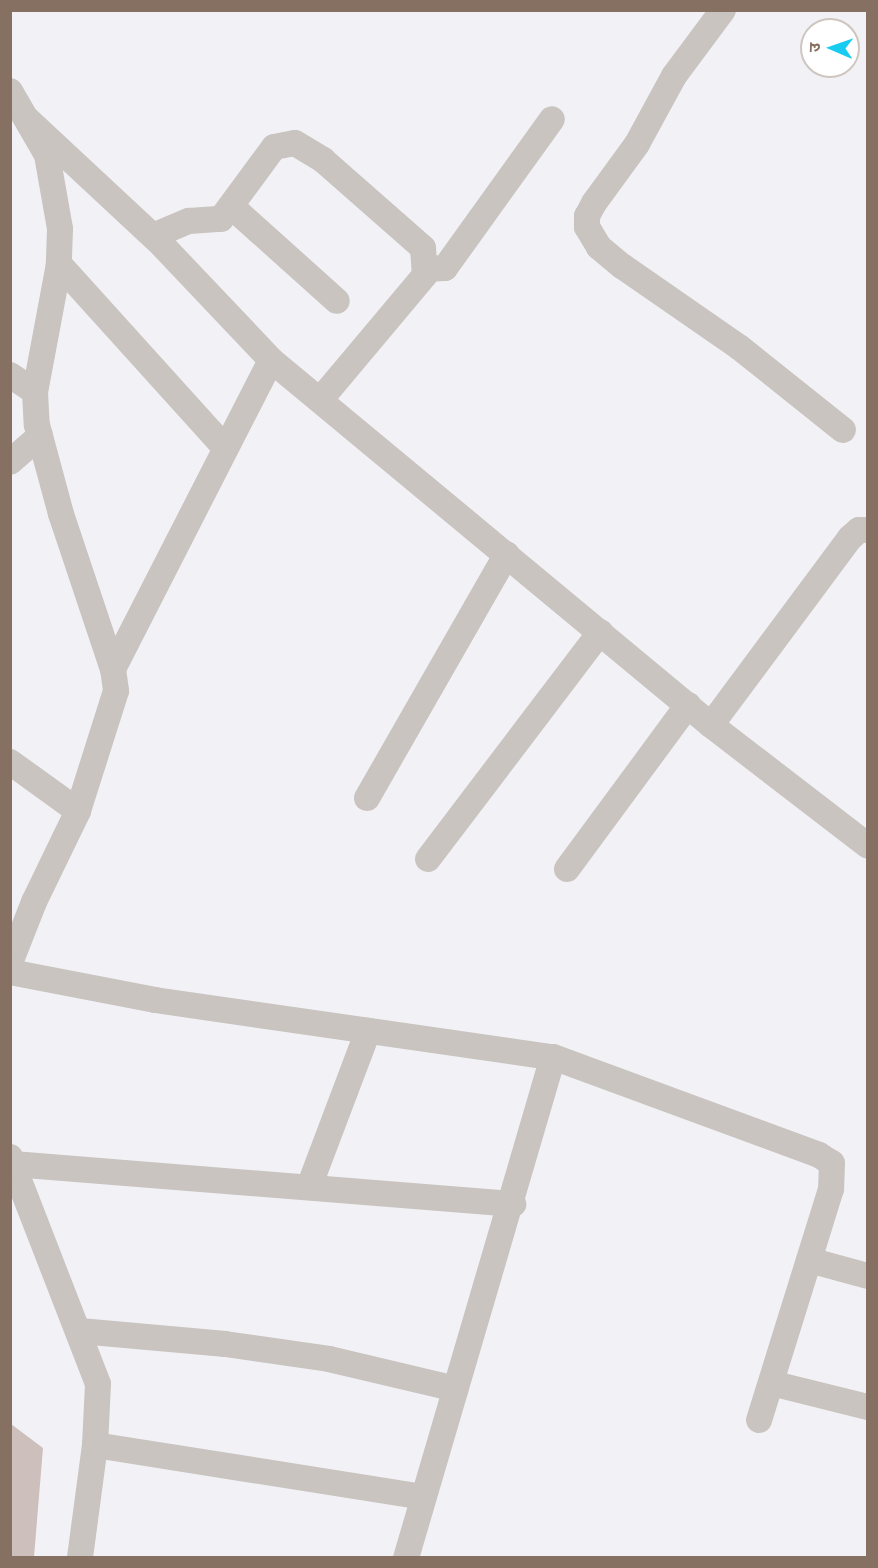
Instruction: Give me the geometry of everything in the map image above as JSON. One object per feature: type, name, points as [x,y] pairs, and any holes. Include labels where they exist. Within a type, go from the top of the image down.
[{"type":"street","points":[[723,10],[674,76],[637,144],[594,203],[587,216],[587,227],[599,247],[622,266],[739,347],[843,430]]},
{"type":"street","points":[[10,91],[47,155],[60,229],[59,264],[35,392],[40,435],[61,514],[113,669],[116,691],[78,811],[34,902],[10,963]]},
{"type":"street","points":[[27,119],[153,236],[271,360],[711,725],[867,846]]},
{"type":"street","points":[[426,269],[441,271],[445,268],[552,119]]},
{"type":"street","points":[[153,236],[189,221],[221,219],[274,147],[295,143],[323,160],[423,248],[426,269],[418,284],[320,400]]},
{"type":"street","points":[[231,207],[337,301]]},
{"type":"street","points":[[59,264],[225,448]]},
{"type":"street","points":[[113,669],[271,360]]},
{"type":"street","points":[[10,375],[35,392]]},
{"type":"street","points":[[10,462],[40,435]]},
{"type":"street","points":[[711,725],[850,538],[859,530],[867,530]]},
{"type":"street","points":[[367,798],[507,554]]},
{"type":"street","points":[[428,859],[600,632]]},
{"type":"street","points":[[567,869],[688,705]]},
{"type":"street","points":[[10,762],[78,811]]},
{"type":"street","points":[[10,972],[155,1000],[553,1057],[819,1155],[832,1163],[831,1189],[759,1420]]},
{"type":"street","points":[[309,1187],[368,1031]]},
{"type":"street","points":[[406,1557],[422,1497],[513,1204],[553,1057]]},
{"type":"street","points":[[80,1557],[95,1445],[98,1384],[80,1331],[12,1161],[513,1204]]},
{"type":"street","points":[[809,1260],[867,1276]]},
{"type":"street","points":[[80,1331],[225,1344],[329,1359],[456,1389]]},
{"type":"street","points":[[771,1383],[867,1407]]},
{"type":"street","points":[[95,1445],[422,1497]]},
{"type":"shaded area","points":[[11,1424],[43,1448],[34,1557],[11,1557]]}]
